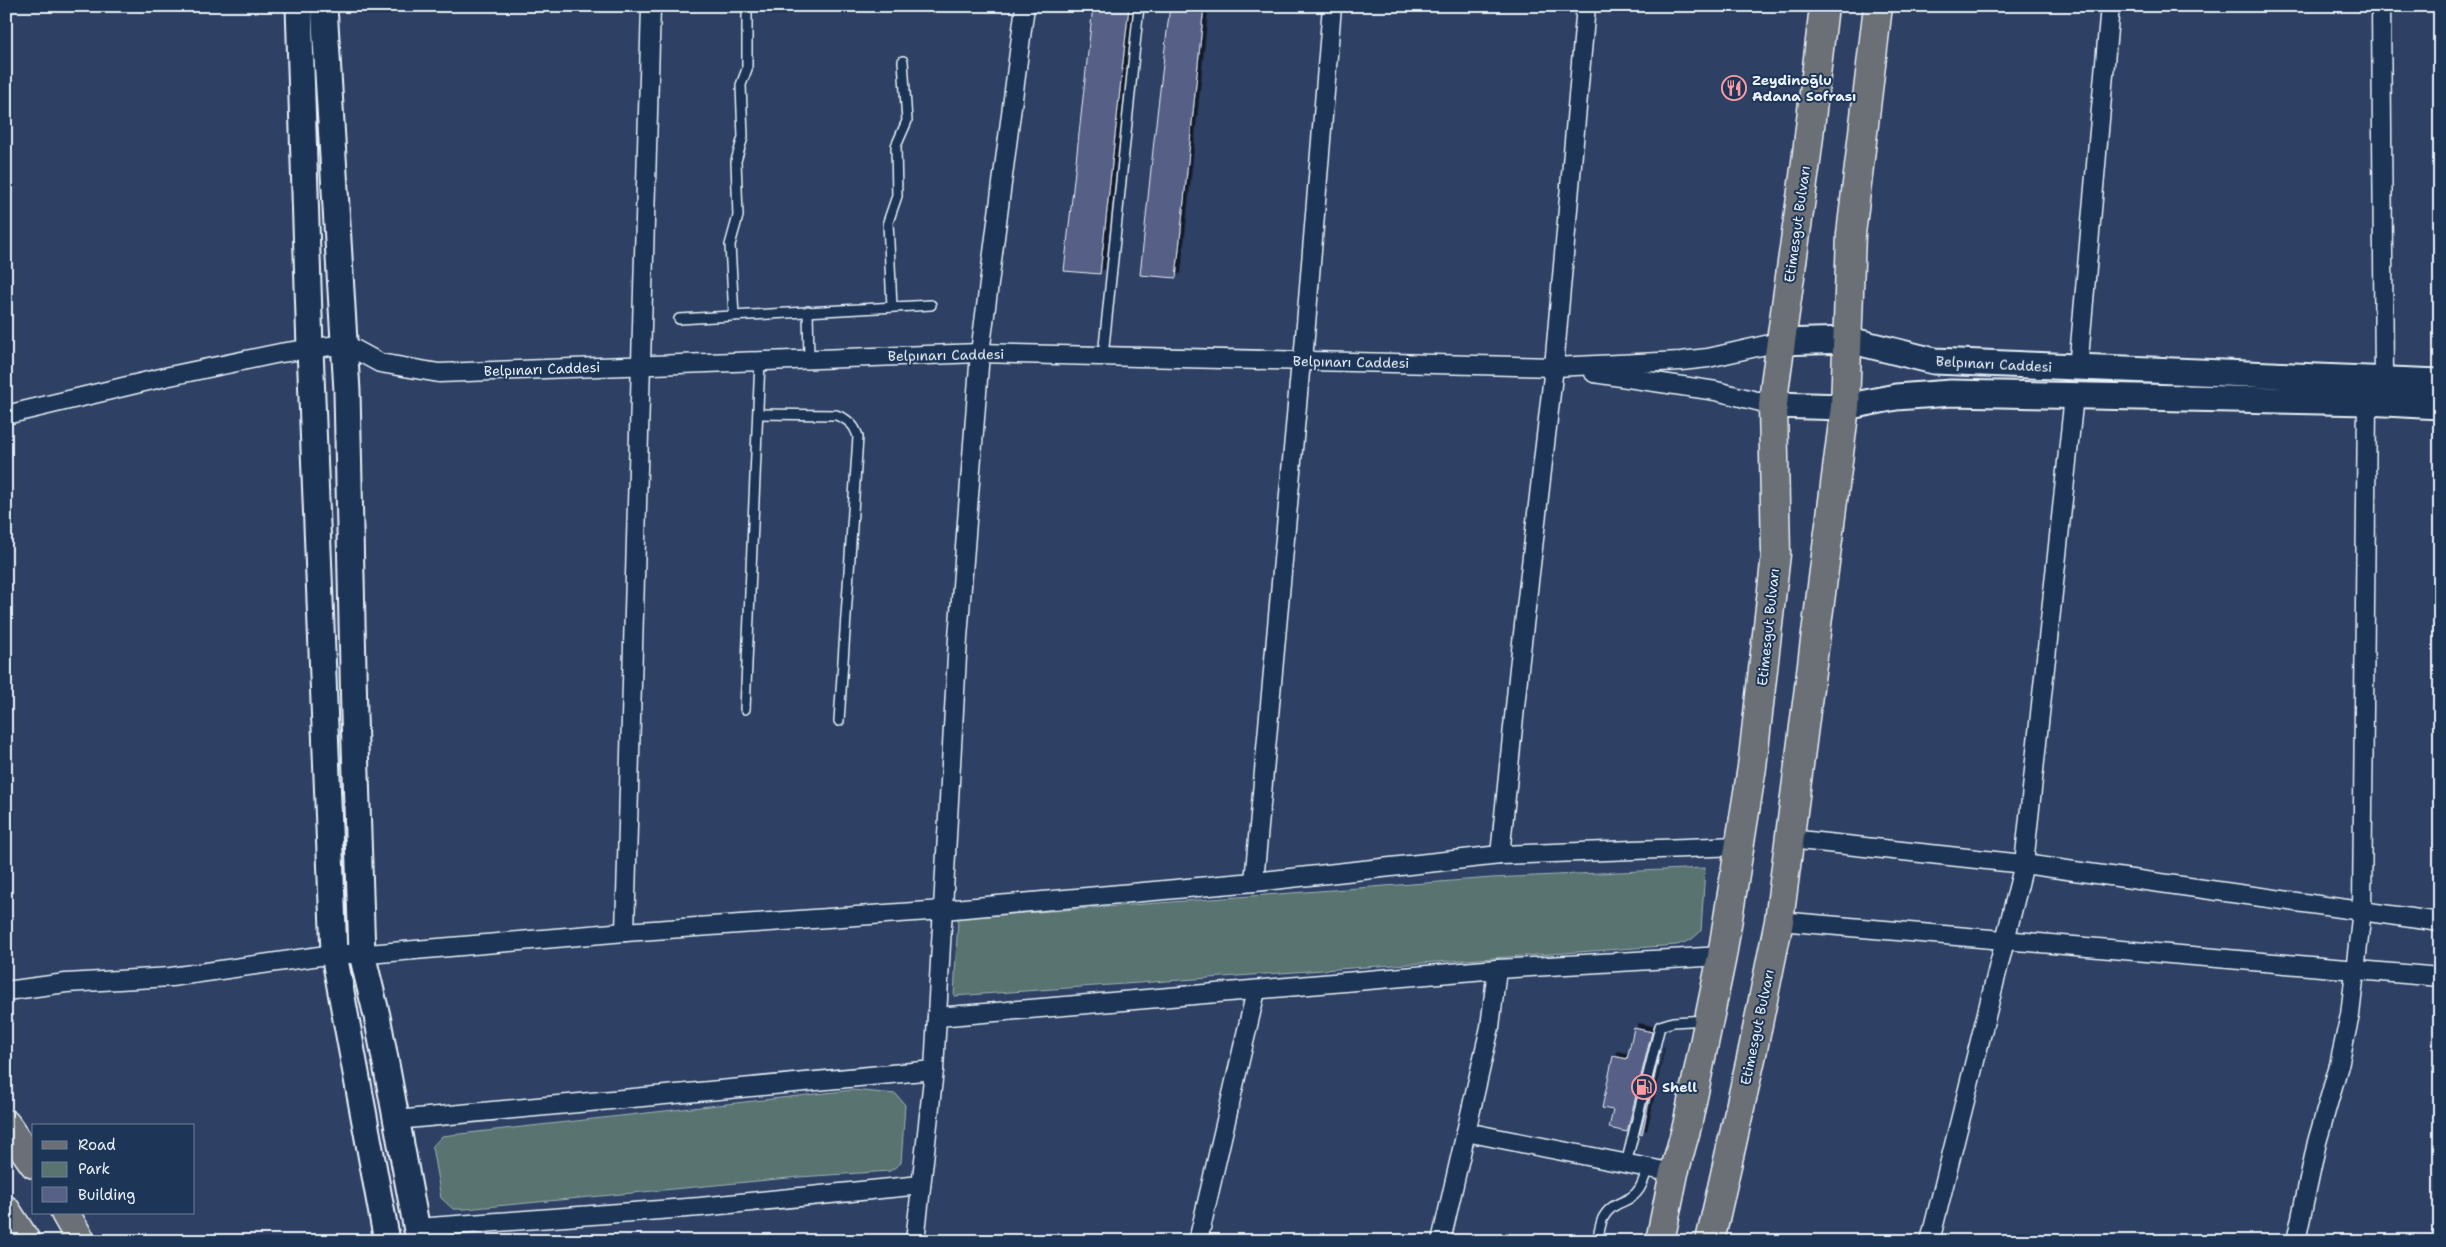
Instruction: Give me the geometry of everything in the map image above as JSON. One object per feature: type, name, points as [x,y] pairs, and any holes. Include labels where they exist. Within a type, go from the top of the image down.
[{"type":"main road","points":[[299,6],[310,348],[334,954],[387,1241]]},
{"type":"main road","points":[[324,6],[345,344],[362,954],[378,1016],[418,1234]]},
{"type":"main road","name":"Etimesgut Bulvarı","points":[[1660,1241],[1674,1174],[1687,1126],[1722,956],[1752,768],[1776,554],[1773,405],[1779,342],[1806,162],[1824,6]]},
{"type":"main road","name":"Etimesgut Bulvarı","points":[[1710,1241],[1752,1054],[1779,921],[1845,407],[1852,234],[1878,6]]},
{"type":"main road","name":"Belpınarı Caddesi","points":[[1779,342],[1849,340],[1934,362],[2440,382]]},
{"type":"main road","name":"Belpınarı Caddesi","points":[[1773,405],[1845,407],[1896,397],[1951,393],[2367,402],[2440,406]]},
{"type":"main road","points":[[6,1124],[32,1161]]},
{"type":"main road","points":[[6,1210],[26,1241]]},
{"type":"main road","points":[[66,1214],[81,1241]]},
{"type":"street","points":[[625,932],[651,6]]},
{"type":"street","points":[[915,1241],[934,1070],[958,638],[980,353],[1025,6]]},
{"type":"street","points":[[1254,882],[1299,382],[1303,361],[1332,6]]},
{"type":"street","points":[[1500,855],[1519,668],[1554,367],[1586,6]]},
{"type":"street","points":[[2078,369],[2110,6]]},
{"type":"street","points":[[2381,6],[2384,380]]},
{"type":"street","name":"Belpınarı Caddesi","points":[[345,344],[380,363],[439,373],[980,353],[1554,367],[1690,360],[1779,342]]},
{"type":"street","points":[[6,414],[165,377],[310,348],[345,344]]},
{"type":"street","name":"Belpınarı Caddesi","points":[[1554,367],[1716,390],[1773,405]]},
{"type":"street","points":[[1930,1241],[2024,864],[2074,396]]},
{"type":"street","points":[[2296,1241],[2317,1142],[2339,1065],[2350,1015],[2362,910],[2367,402]]},
{"type":"street","points":[[1790,839],[2024,864],[2440,922]]},
{"type":"street","points":[[6,991],[66,983],[171,977],[334,954],[362,954],[625,932],[943,910],[1254,882],[1500,855],[1739,846]]},
{"type":"street","points":[[1779,921],[2356,968],[2440,977]]},
{"type":"street","points":[[937,1017],[1497,970],[1722,956]]},
{"type":"street","points":[[1441,1241],[1490,1027],[1497,970]]},
{"type":"street","points":[[1198,1241],[1256,991]]},
{"type":"street","points":[[396,1120],[934,1070]]},
{"type":"street","points":[[1466,1132],[1674,1174]]},
{"type":"street","points":[[418,1234],[921,1186]]},
{"type":"lane","points":[[734,316],[730,244],[738,216],[736,161],[743,137],[741,85],[747,69],[747,6]]},
{"type":"lane","points":[[1103,356],[1139,6]]},
{"type":"lane","points":[[892,307],[888,222],[897,196],[896,146],[906,121],[903,61]]},
{"type":"lane","points":[[680,318],[931,305]]},
{"type":"lane","points":[[808,311],[809,359]]},
{"type":"lane","points":[[745,709],[760,361]]},
{"type":"lane","points":[[758,414],[836,415],[845,418],[852,424],[858,437],[839,721]]},
{"type":"lane","points":[[1626,1164],[1660,1026],[1673,1022],[1709,1020]]},
{"type":"lane","points":[[1597,1241],[1603,1219],[1614,1207],[1637,1194],[1644,1184],[1648,1168]]},
{"type":"green space","points":[[1705,868],[1701,931],[1691,940],[1677,945],[954,996],[958,918],[1492,878]]},
{"type":"green space","points":[[852,1090],[896,1094],[905,1105],[901,1163],[890,1171],[799,1177],[465,1209],[453,1209],[441,1198],[432,1147],[442,1136]]},
{"type":"building","points":[[1093,6],[1129,6],[1100,274],[1064,271]]},
{"type":"building","points":[[1170,6],[1204,6],[1176,278],[1140,275]]},
{"type":"building","points":[[1634,1028],[1652,1032],[1627,1132],[1609,1128],[1613,1110],[1602,1108],[1613,1056],[1627,1059]]},
{"type":"building","points":[[1660,1051],[1642,1135],[1640,1134]]},
{"type":"place","name":"Zeydinoğlu Adana Sofrası","points":[[1734,88]]},
{"type":"place","name":"Shell","points":[[1644,1087]]}]
